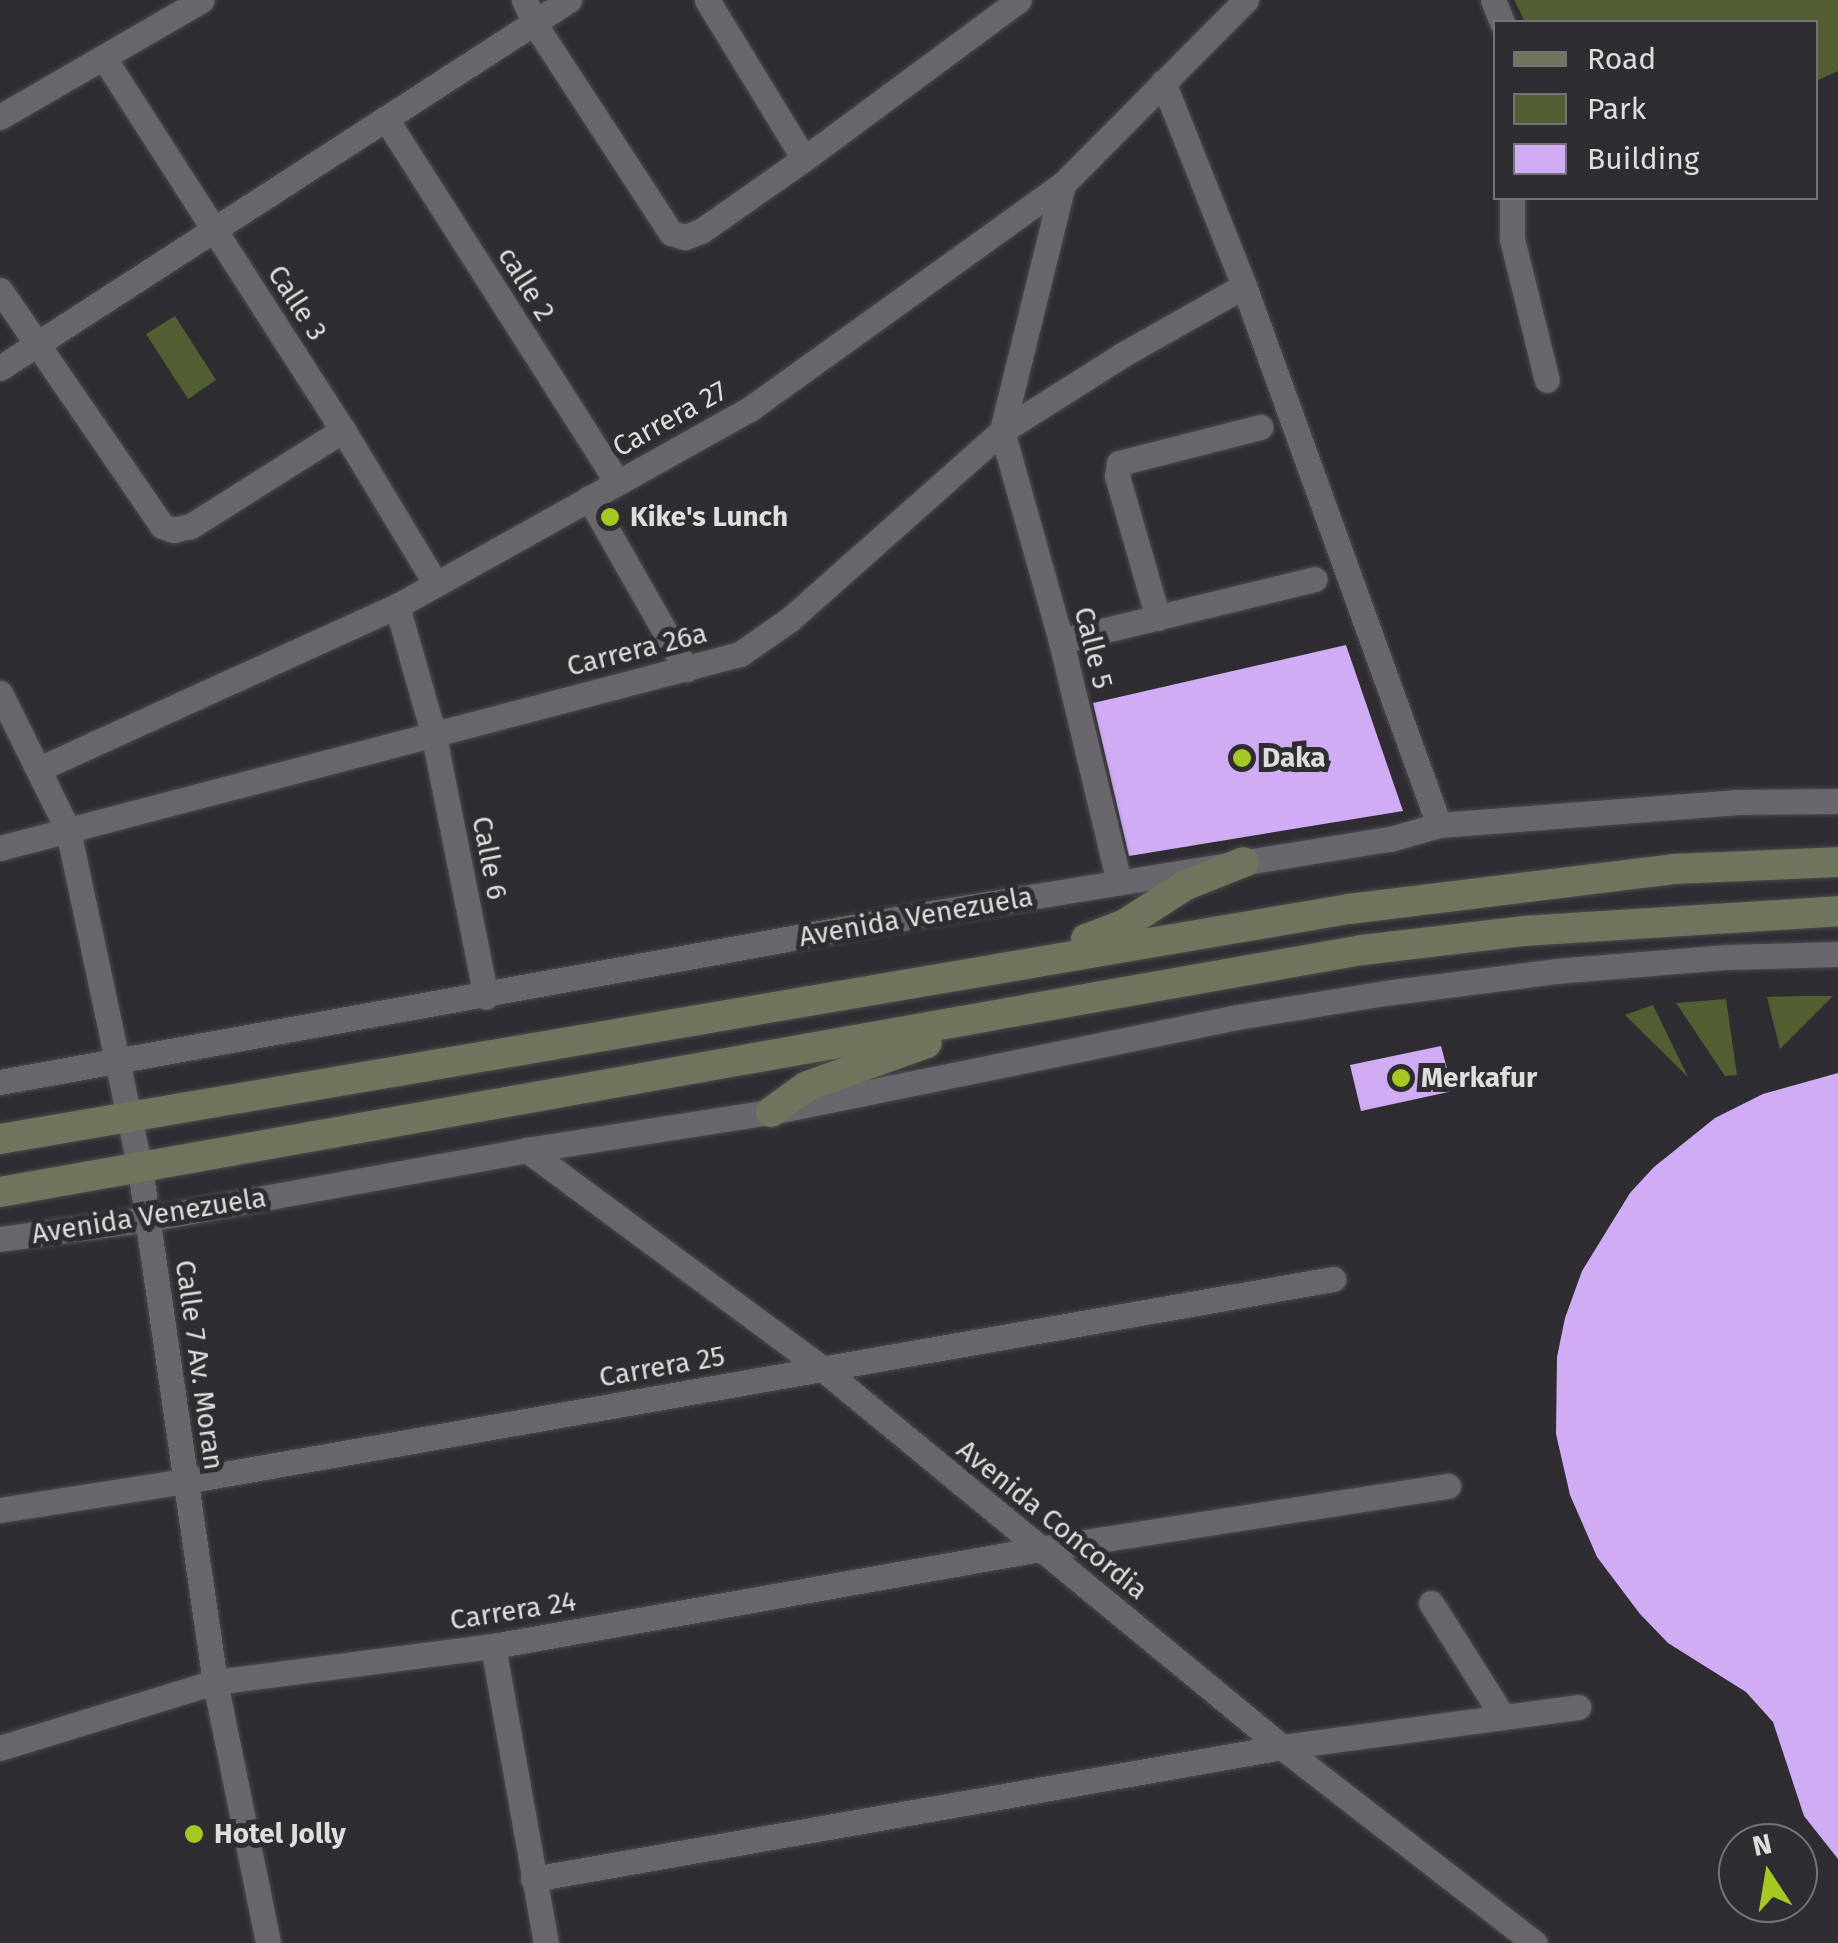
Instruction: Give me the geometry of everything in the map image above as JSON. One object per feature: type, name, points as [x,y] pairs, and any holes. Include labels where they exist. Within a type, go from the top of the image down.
[{"type":"street","points":[[0,117],[202,0]]},
{"type":"street","points":[[524,0],[536,26],[671,233],[684,237],[701,231],[804,159],[1008,4]]},
{"type":"street","points":[[0,368],[536,26],[569,0]]},
{"type":"street","points":[[707,0],[804,159]]},
{"type":"street","name":"Carrera 27","points":[[41,768],[397,606],[751,408],[1063,184],[1246,0]]},
{"type":"street","name":"Calle 3","points":[[104,58],[343,430],[436,584]]},
{"type":"street","points":[[1162,82],[1244,286],[1439,825]]},
{"type":"street","name":"calle 2","points":[[386,119],[617,482]]},
{"type":"street","points":[[1002,431],[1063,184]]},
{"type":"street","points":[[1512,200],[1512,239],[1547,380]]},
{"type":"street","name":"Carrera 26a","points":[[0,848],[740,654],[790,620],[1002,431],[1122,354],[1244,286]]},
{"type":"street","points":[[0,290],[162,526],[174,530],[191,526],[343,430]]},
{"type":"street","points":[[1158,618],[1117,476],[1119,462],[1260,427]]},
{"type":"street","name":"Calle 5","points":[[1002,431],[1061,640],[1119,882]]},
{"type":"street","points":[[589,498],[686,669]]},
{"type":"street","points":[[1061,640],[1315,579]]},
{"type":"street","name":"Calle 6","points":[[397,606],[432,732],[486,997]]},
{"type":"street","name":"Calle 7 Av. Moran","points":[[0,693],[41,768],[68,830],[118,1062],[148,1219],[215,1682],[268,1943]]},
{"type":"street","name":"Avenida Venezuela","points":[[0,1082],[1119,882],[1390,839],[1439,825],[1735,802],[1838,801]]},
{"type":"street","points":[[1025,962],[1118,927],[1186,885],[1244,862]]},
{"type":"street","points":[[0,1139],[1025,962],[1514,886],[1674,868],[1838,862]]},
{"type":"street","name":"Avenida Venezuela","points":[[0,1192],[1362,950],[1524,931],[1838,911]]},
{"type":"street","name":"Avenida Venezuela","points":[[0,1239],[148,1219],[527,1150],[771,1112],[1237,1018],[1386,993],[1572,970],[1838,954]]},
{"type":"street","points":[[771,1112],[807,1086],[996,1016]]},
{"type":"street","name":"Avenida Concordia","points":[[527,1150],[824,1370],[1282,1747],[1535,1943]]},
{"type":"street","name":"Carrera 25","points":[[0,1510],[185,1482],[1334,1279]]},
{"type":"street","name":"Carrera 24","points":[[0,1748],[215,1682],[493,1646],[1040,1549],[1448,1486]]},
{"type":"street","points":[[1431,1603],[1503,1717]]},
{"type":"street","points":[[493,1646],[546,1943]]},
{"type":"street","points":[[534,1878],[1282,1747],[1578,1707]]},
{"type":"green space","points":[[1514,0],[1838,0],[1838,71],[1818,80],[1818,20],[1524,20]]},
{"type":"green space","points":[[175,316],[216,380],[188,399],[146,334]]},
{"type":"green space","points":[[1834,995],[1780,1049],[1767,997]]},
{"type":"green space","points":[[1726,999],[1737,1075],[1725,1076],[1676,1003]]},
{"type":"green space","points":[[1653,1005],[1688,1077],[1625,1015]]},
{"type":"building","name":"Daka","points":[[1346,645],[1403,811],[1129,856],[1093,703]]},
{"type":"building","name":"Merkafur","points":[[1441,1046],[1453,1091],[1361,1111],[1350,1065]]},
{"type":"building","points":[[1838,1073],[1838,1859],[1818,1834],[1818,1823],[1810,1823],[1804,1816],[1773,1722],[1746,1692],[1668,1643],[1640,1614],[1597,1557],[1570,1495],[1556,1434],[1557,1357],[1565,1318],[1582,1271],[1630,1193],[1654,1167],[1715,1118],[1763,1094]]},
{"type":"place","name":"Kike's Lunch","points":[[610,517]]},
{"type":"place","name":"Daka","points":[[1242,758]]},
{"type":"place","name":"Merkafur","points":[[1401,1078]]},
{"type":"place","name":"Hotel Jolly","points":[[194,1834]]}]
